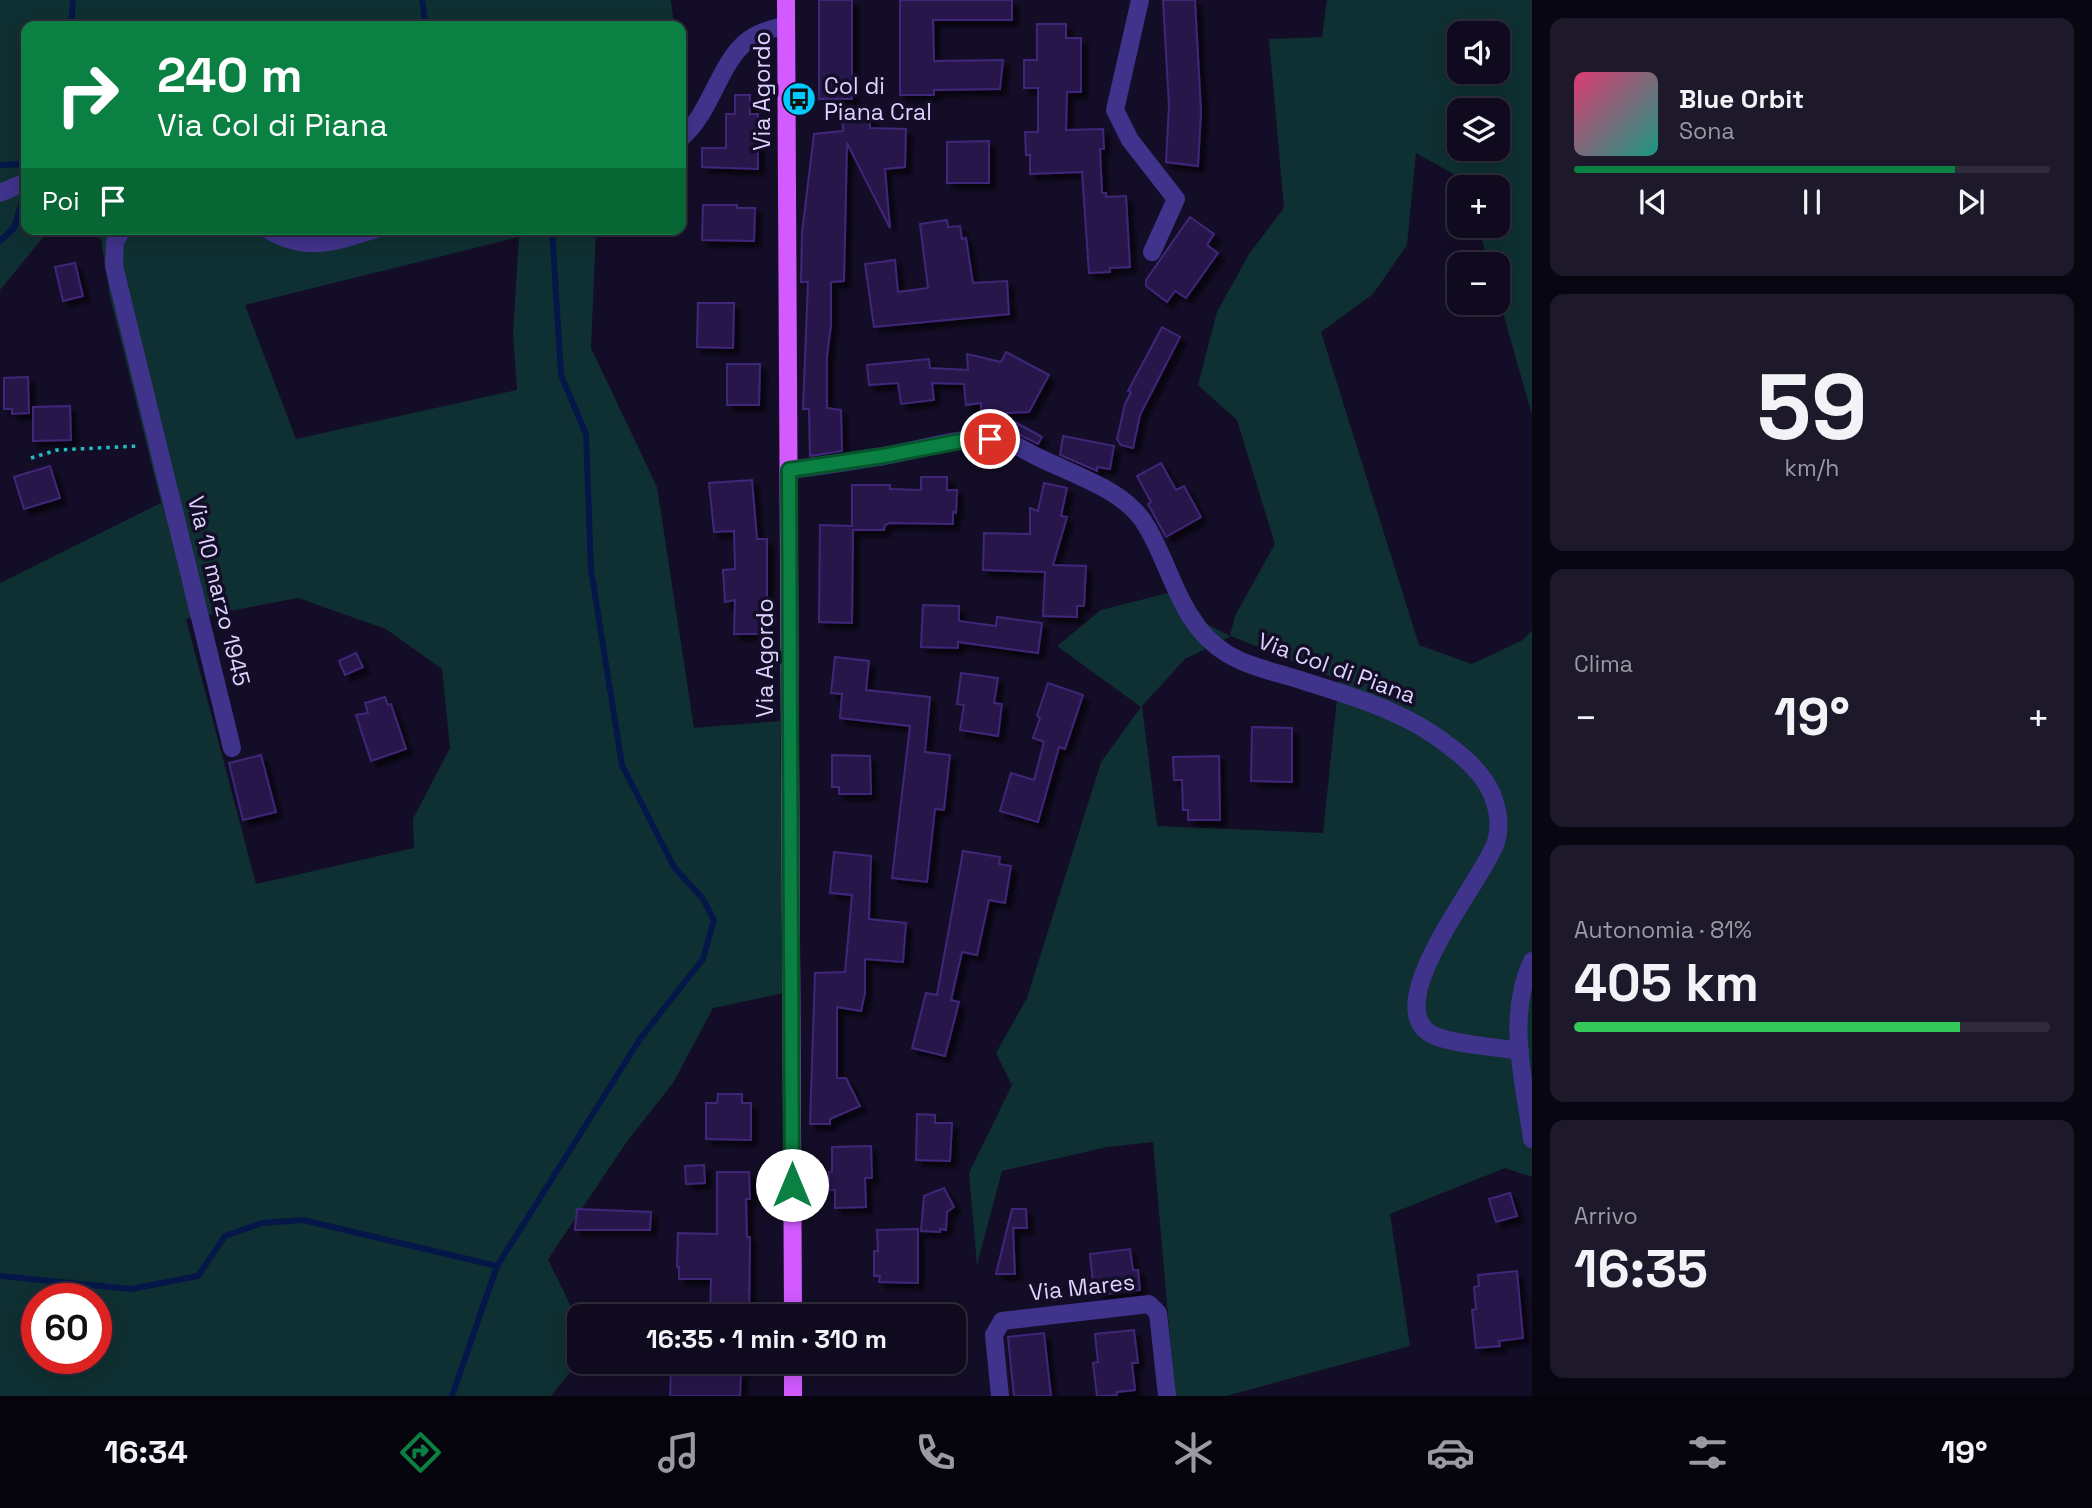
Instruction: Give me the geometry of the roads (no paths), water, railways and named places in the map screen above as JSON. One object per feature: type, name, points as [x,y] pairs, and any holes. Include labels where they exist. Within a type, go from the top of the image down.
[{"type":"main road","name":"Via Agordo","points":[[786,0],[793,1304]]},
{"type":"main road","points":[[793,1374],[793,1396]]},
{"type":"street","points":[[1140,0],[1115,110],[1130,140],[1176,199],[1152,253]]},
{"type":"street","points":[[686,133],[697,121],[740,48],[757,34],[786,25]]},
{"type":"street","points":[[0,193],[21,184]]},
{"type":"street","name":"Via 10 marzo 1945","points":[[119,235],[115,242],[114,266],[232,748]]},
{"type":"street","points":[[279,235],[289,240],[317,244],[332,243],[357,235]]},
{"type":"street","name":"Via Col di Piana","points":[[789,470],[961,441],[1003,440],[1107,491],[1136,512],[1146,525],[1188,616],[1210,641],[1227,653],[1250,665],[1380,706],[1435,734],[1471,763],[1482,778],[1495,803],[1499,827],[1492,854],[1465,893],[1428,963],[1419,992],[1417,1018],[1422,1027],[1440,1038],[1520,1051]]},
{"type":"street","points":[[1532,961],[1522,989],[1519,1021],[1520,1051],[1532,1139]]},
{"type":"street","name":"Via Mares","points":[[1000,1396],[993,1335],[1002,1321],[1149,1304],[1158,1312],[1167,1396]]},
{"type":"waterway","points":[[71,21],[73,0]]},
{"type":"waterway","points":[[422,0],[425,21]]},
{"type":"waterway","points":[[0,165],[21,164]]},
{"type":"waterway","points":[[0,241],[14,228],[21,205]]},
{"type":"waterway","points":[[452,1396],[497,1266],[640,1039],[703,959],[714,920],[703,899],[674,867],[622,765],[591,570],[586,434],[561,375],[552,235]]},
{"type":"waterway","points":[[0,1276],[131,1289],[198,1276],[225,1236],[262,1223],[303,1220],[497,1266]]},
{"type":"place","name":"Col di Piana Cral","points":[[799,99]]}]
